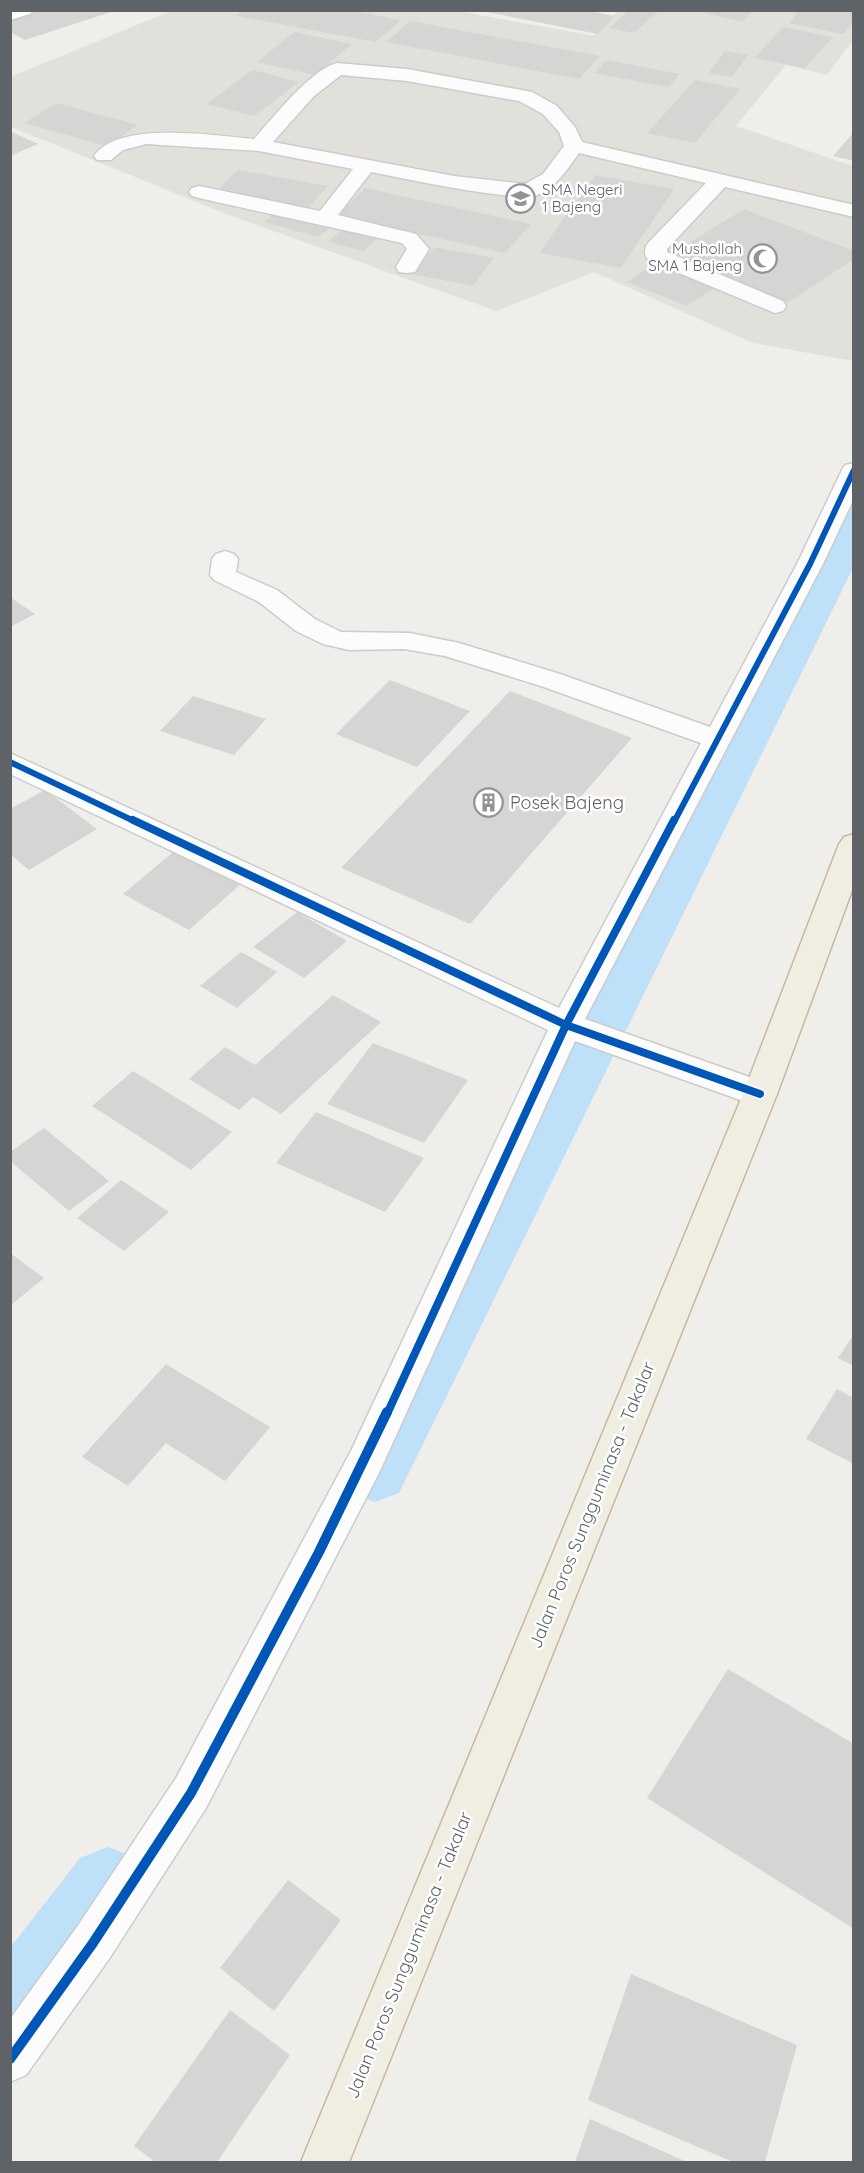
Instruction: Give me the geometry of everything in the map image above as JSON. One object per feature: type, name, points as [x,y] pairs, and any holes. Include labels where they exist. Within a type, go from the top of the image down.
[{"type":"highway","name":"Jalan Poros Sungguminasa - Takalar","points":[[325,2163],[760,1094],[854,844]]},
{"type":"street","points":[[10,15],[24,10]]},
{"type":"street","points":[[259,145],[307,92],[337,69],[407,75],[525,96],[550,110],[568,131],[574,146]]},
{"type":"street","points":[[104,156],[116,146],[145,138],[259,145],[454,182],[529,191],[550,178],[574,146]]},
{"type":"street","points":[[574,146],[854,211]]},
{"type":"street","points":[[325,218],[366,165]]},
{"type":"street","points":[[720,180],[656,248],[656,255],[775,306]]},
{"type":"street","points":[[199,192],[409,238],[418,249],[407,267]]},
{"type":"street","points":[[10,2059],[93,1943],[191,1793],[365,1461],[579,1031],[717,740],[810,564],[854,470]]},
{"type":"street","points":[[225,560],[223,575],[232,583],[249,587],[268,596],[306,627],[333,639],[369,642],[407,641],[448,649],[530,674],[717,740]]},
{"type":"street","points":[[10,762],[579,1031],[677,1063],[760,1094]]},
{"type":"shaded area","name":"SMA Negeri 1 Bajeng","points":[[171,11],[458,11],[594,36],[618,11],[853,11],[853,40],[827,75],[786,65],[736,126],[853,166],[853,361],[753,343],[594,272],[496,311],[229,215],[11,127],[10,77]]},
{"type":"building","points":[[33,10],[114,11],[25,40],[10,32],[10,18]]},
{"type":"building","points":[[243,10],[348,10],[401,20],[376,42],[236,16]]},
{"type":"building","points":[[477,10],[585,10],[615,16],[598,34]]},
{"type":"building","points":[[629,10],[660,10],[634,33],[609,28]]},
{"type":"building","points":[[694,10],[754,10],[742,22]]},
{"type":"building","points":[[800,10],[854,10],[854,22],[843,34],[789,23]]},
{"type":"building","points":[[410,21],[600,56],[579,79],[386,42]]},
{"type":"building","points":[[783,27],[833,37],[805,68],[754,58]]},
{"type":"building","points":[[294,32],[352,44],[315,75],[257,62]]},
{"type":"building","points":[[725,51],[748,55],[732,77],[709,73]]},
{"type":"building","points":[[607,60],[680,74],[668,87],[594,73]]},
{"type":"building","points":[[253,70],[299,82],[254,116],[206,104]]},
{"type":"building","points":[[695,80],[740,89],[695,143],[647,133]]},
{"type":"building","points":[[56,103],[138,125],[107,146],[24,123]]},
{"type":"building","points":[[10,131],[38,144],[10,156]]},
{"type":"building","points":[[854,132],[854,161],[833,156]]},
{"type":"building","points":[[238,170],[328,186],[306,210],[215,192]]},
{"type":"building","points":[[595,175],[674,189],[621,268],[539,253]]},
{"type":"building","points":[[365,188],[531,224],[505,253],[337,216]]},
{"type":"building","name":"Mushollah SMA 1 Bajeng","points":[[744,209],[854,251],[854,259],[787,303],[668,256]]},
{"type":"building","points":[[280,210],[333,225],[318,237],[264,222]]},
{"type":"building","points":[[347,225],[383,233],[364,251],[328,242]]},
{"type":"building","points":[[435,247],[494,258],[473,286],[411,274]]},
{"type":"building","points":[[657,262],[717,286],[687,306],[627,282]]},
{"type":"building","points":[[10,597],[35,614],[10,627]]},
{"type":"building","points":[[390,680],[470,711],[417,767],[336,734]]},
{"type":"building","name":"Posek Bajeng","points":[[510,691],[632,738],[470,924],[341,868]]},
{"type":"building","points":[[193,696],[266,719],[234,755],[160,731]]},
{"type":"building","points":[[45,790],[97,829],[29,870],[10,854],[10,809]]},
{"type":"building","points":[[178,848],[242,883],[189,930],[123,894]]},
{"type":"building","points":[[297,912],[347,941],[304,978],[253,947]]},
{"type":"building","points":[[241,952],[277,972],[237,1008],[200,986]]},
{"type":"building","points":[[333,995],[381,1022],[281,1114],[253,1097],[239,1110],[189,1079],[225,1047],[255,1065]]},
{"type":"building","points":[[373,1043],[468,1080],[424,1143],[327,1104]]},
{"type":"building","points":[[133,1071],[232,1132],[191,1170],[92,1106]]},
{"type":"building","points":[[316,1112],[424,1158],[385,1212],[276,1163]]},
{"type":"building","points":[[44,1128],[109,1181],[69,1211],[10,1161],[10,1152]]},
{"type":"building","points":[[121,1180],[169,1212],[124,1251],[77,1218]]},
{"type":"building","points":[[10,1253],[44,1278],[10,1306]]},
{"type":"building","points":[[854,1334],[854,1366],[838,1358]]},
{"type":"building","points":[[166,1364],[270,1427],[225,1481],[166,1443],[128,1486],[82,1457]]},
{"type":"building","points":[[837,1389],[854,1398],[854,1464],[806,1439]]},
{"type":"building","points":[[728,1669],[854,1744],[854,1929],[647,1798]]},
{"type":"building","points":[[288,1880],[341,1920],[274,2011],[220,1968]]},
{"type":"building","points":[[631,1974],[797,2045],[765,2162],[733,2162],[588,2100]]},
{"type":"building","points":[[230,2010],[290,2055],[217,2162],[155,2162],[134,2146]]},
{"type":"building","points":[[590,2119],[687,2162],[575,2162]]},
{"type":"waterway","points":[[375,1472],[854,520]]},
{"type":"waterway","points":[[10,2015],[108,1886]]},
{"type":"cycle path","points":[[10,2059],[93,1943],[191,1793],[365,1461],[566,1025],[810,564],[854,470]]},
{"type":"cycle path","points":[[10,762],[566,1025],[760,1094]]},
{"type":"place","name":"SMA Negeri 1 Bajeng","points":[[521,199]]},
{"type":"place","name":"Mushollah SMA 1 Bajeng","points":[[763,258]]},
{"type":"place","name":"Posek Bajeng","points":[[489,803]]}]
